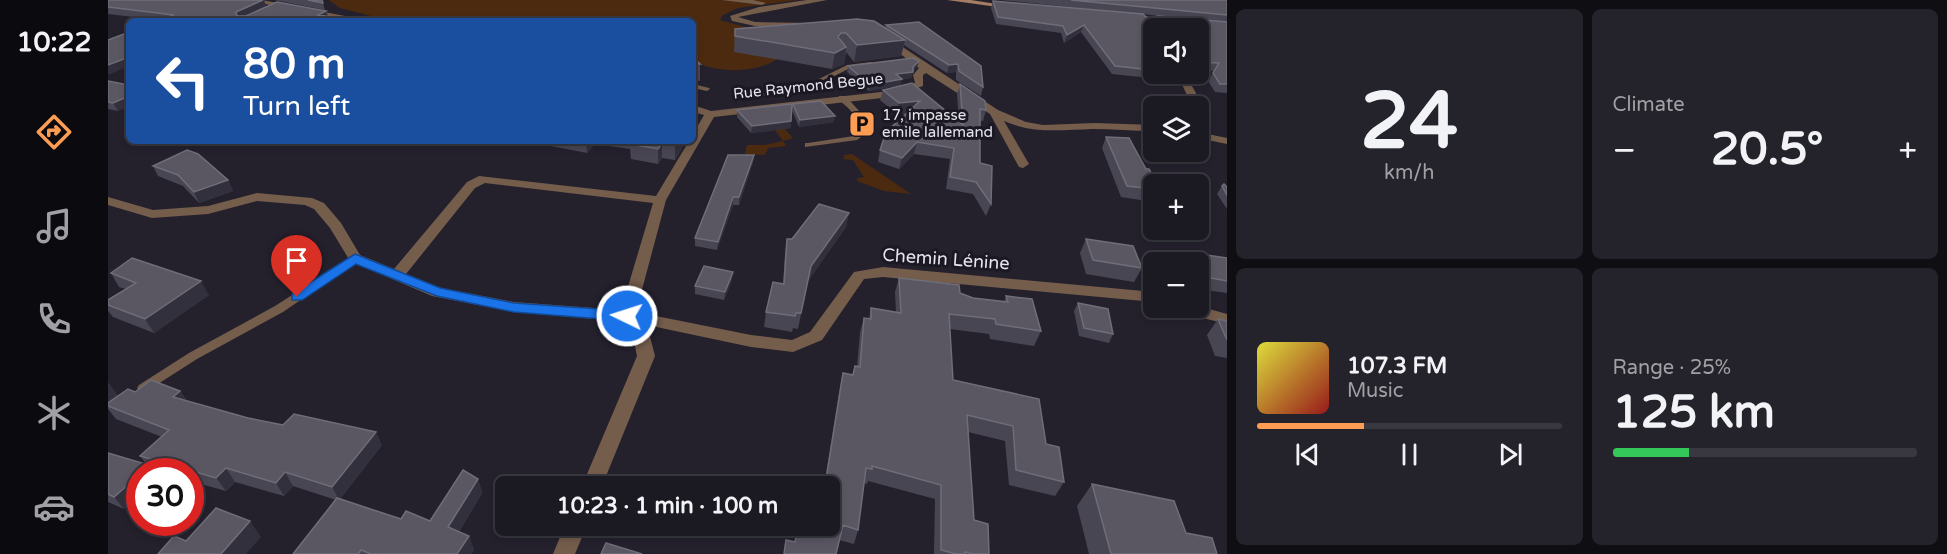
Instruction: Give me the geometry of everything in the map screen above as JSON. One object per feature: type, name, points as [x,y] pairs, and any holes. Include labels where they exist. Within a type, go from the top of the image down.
[{"type":"main road","points":[[951,0],[1025,8]]},
{"type":"main road","points":[[1113,16],[1143,19]]},
{"type":"street","points":[[249,0],[350,18]]},
{"type":"street","points":[[726,0],[783,5]]},
{"type":"street","points":[[817,25],[755,24],[735,20],[734,16],[783,5],[823,0]]},
{"type":"street","points":[[874,32],[994,112],[1023,125],[1043,129],[1095,126],[1143,128]]},
{"type":"street","name":"Rue Raymond Begue","points":[[696,138],[710,114],[891,94],[920,84],[918,75],[925,68]]},
{"type":"street","points":[[1186,84],[1191,93]]},
{"type":"street","points":[[696,109],[710,114]]},
{"type":"street","points":[[994,112],[1023,164]]},
{"type":"street","points":[[1209,137],[1227,141]]},
{"type":"street","name":"Rue Raymond Begue","points":[[632,317],[660,200],[693,144]]},
{"type":"street","points":[[396,276],[471,185],[483,179],[660,200]]},
{"type":"street","points":[[108,201],[152,214],[208,210],[257,197],[307,201],[319,206],[336,226],[355,258]]},
{"type":"street","name":"Chemin Lénine","points":[[355,258],[437,292],[514,307],[632,317],[793,346],[816,336],[859,275],[883,272],[1143,296]]},
{"type":"street","points":[[1209,314],[1227,319]]},
{"type":"street","points":[[596,476],[646,356],[632,317]]},
{"type":"street","points":[[564,554],[571,536]]},
{"type":"lane","points":[[269,9],[279,5]]},
{"type":"lane","points":[[905,60],[916,59]]},
{"type":"lane","points":[[741,93],[766,94],[814,84],[849,63],[883,63]]},
{"type":"lane","points":[[696,87],[707,89]]},
{"type":"lane","points":[[808,144],[857,138],[863,124],[861,115],[842,98]]},
{"type":"lane","points":[[132,395],[193,356],[279,309],[355,258]]},
{"type":"shaded area","points":[[329,0],[798,0],[738,8],[723,15],[720,20],[749,28],[835,29],[735,45],[746,54],[785,52],[766,65],[728,70],[696,62],[696,18],[378,18],[340,8]]},
{"type":"shaded area","points":[[767,119],[775,119],[793,138],[783,141]]},
{"type":"shaded area","points":[[783,141],[786,146],[768,148],[765,155],[745,154],[747,145],[765,145]]},
{"type":"shaded area","points":[[852,154],[911,194],[884,191],[857,181],[857,178],[864,177],[853,160],[843,159],[845,155]]},
{"type":"building","points":[[108,0],[263,0],[236,12],[237,16],[246,16],[277,2],[326,11],[318,15],[338,18],[166,18],[174,15],[108,7]]},
{"type":"building","points":[[1071,0],[1227,0],[1227,15]]},
{"type":"building","points":[[993,1],[1143,14],[1147,18],[1143,18],[1143,69],[1115,66],[1084,25],[1067,35],[1063,26],[998,17]]},
{"type":"building","points":[[857,19],[874,21],[905,40],[857,45],[846,33],[841,33],[838,37],[846,47],[835,53],[735,36],[735,29]]},
{"type":"building","points":[[1209,20],[1227,22],[1227,84],[1220,84],[1213,73],[1219,63],[1209,63]]},
{"type":"building","points":[[919,22],[981,66],[983,87],[959,71],[958,64],[949,65],[886,25]]},
{"type":"building","points":[[126,33],[126,58],[108,65],[108,40]]},
{"type":"building","points":[[913,58],[919,61],[913,67],[913,72],[896,74],[902,79],[870,85],[848,66]]},
{"type":"building","points":[[108,81],[126,84],[126,97],[113,103],[108,102]]},
{"type":"building","points":[[912,83],[963,125],[960,84],[985,101],[986,110],[980,109],[980,163],[992,166],[991,204],[976,182],[950,177],[954,148],[917,142],[902,158],[880,150],[886,132],[920,101],[899,103],[883,90]]},
{"type":"building","points":[[821,101],[835,116],[800,120],[793,104]]},
{"type":"building","points":[[792,104],[791,121],[752,126],[737,110]]},
{"type":"building","points":[[1106,137],[1129,138],[1146,169],[1149,169],[1152,174],[1143,174],[1143,188],[1127,186]]},
{"type":"building","points":[[630,144],[661,144],[658,149]]},
{"type":"building","points":[[187,150],[198,154],[228,180],[194,192],[178,175],[153,166]]},
{"type":"building","points":[[728,155],[754,155],[739,197],[733,197],[718,242],[695,238]]},
{"type":"building","points":[[1224,184],[1227,187],[1227,195],[1222,186]]},
{"type":"building","points":[[819,204],[849,213],[811,266],[801,313],[796,313],[795,316],[766,312],[773,282],[784,284],[787,239],[792,239]]},
{"type":"building","points":[[1086,239],[1133,246],[1142,268],[1093,260]]},
{"type":"building","points":[[1209,255],[1227,258],[1227,281],[1209,278]]},
{"type":"building","points":[[132,258],[201,281],[145,319],[108,305],[108,300],[136,283],[111,273]]},
{"type":"building","points":[[704,266],[733,272],[725,292],[695,286]]},
{"type":"building","points":[[899,278],[959,285],[960,293],[973,298],[1008,302],[1006,296],[1032,299],[1041,331],[996,324],[995,319],[949,314],[953,380],[1039,399],[1046,444],[1059,447],[1064,482],[1016,470],[1013,426],[967,415],[974,520],[988,524],[989,554],[965,552],[965,554],[956,554],[941,550],[941,485],[872,466],[872,469],[866,468],[858,530],[843,525],[836,554],[784,554],[786,540],[795,542],[796,536],[840,536],[840,476],[827,476],[843,373],[853,375],[855,366],[860,367],[864,318],[871,319],[871,308],[901,313]]},
{"type":"building","points":[[1078,303],[1108,309],[1113,334],[1084,328]]},
{"type":"building","points":[[1218,319],[1227,321],[1227,340]]},
{"type":"building","points":[[151,380],[180,391],[173,397],[248,418],[283,425],[294,414],[376,432],[332,487],[285,472],[276,483],[226,468],[216,478],[204,475],[204,458],[140,456],[169,430],[108,406],[108,403],[128,389],[135,392]]},
{"type":"building","points":[[108,453],[126,458],[126,486],[114,497],[108,494]]},
{"type":"building","points":[[463,470],[478,479],[448,527],[469,536],[457,554],[371,554],[361,550],[358,554],[293,554],[337,498],[401,519],[406,511],[430,521]]},
{"type":"building","points":[[1092,484],[1174,501],[1186,533],[1212,538],[1217,554],[1111,554]]},
{"type":"building","points":[[216,508],[250,521],[221,554],[158,554],[174,536],[186,541],[191,536],[204,536],[204,521]]},
{"type":"building","points":[[606,543],[642,554],[601,554]]},
{"type":"place","name":"17, impasse emile lallemand","points":[[862,124]]},
{"type":"route","points":[[297,297],[355,258],[437,292],[514,307],[627,316]]}]
